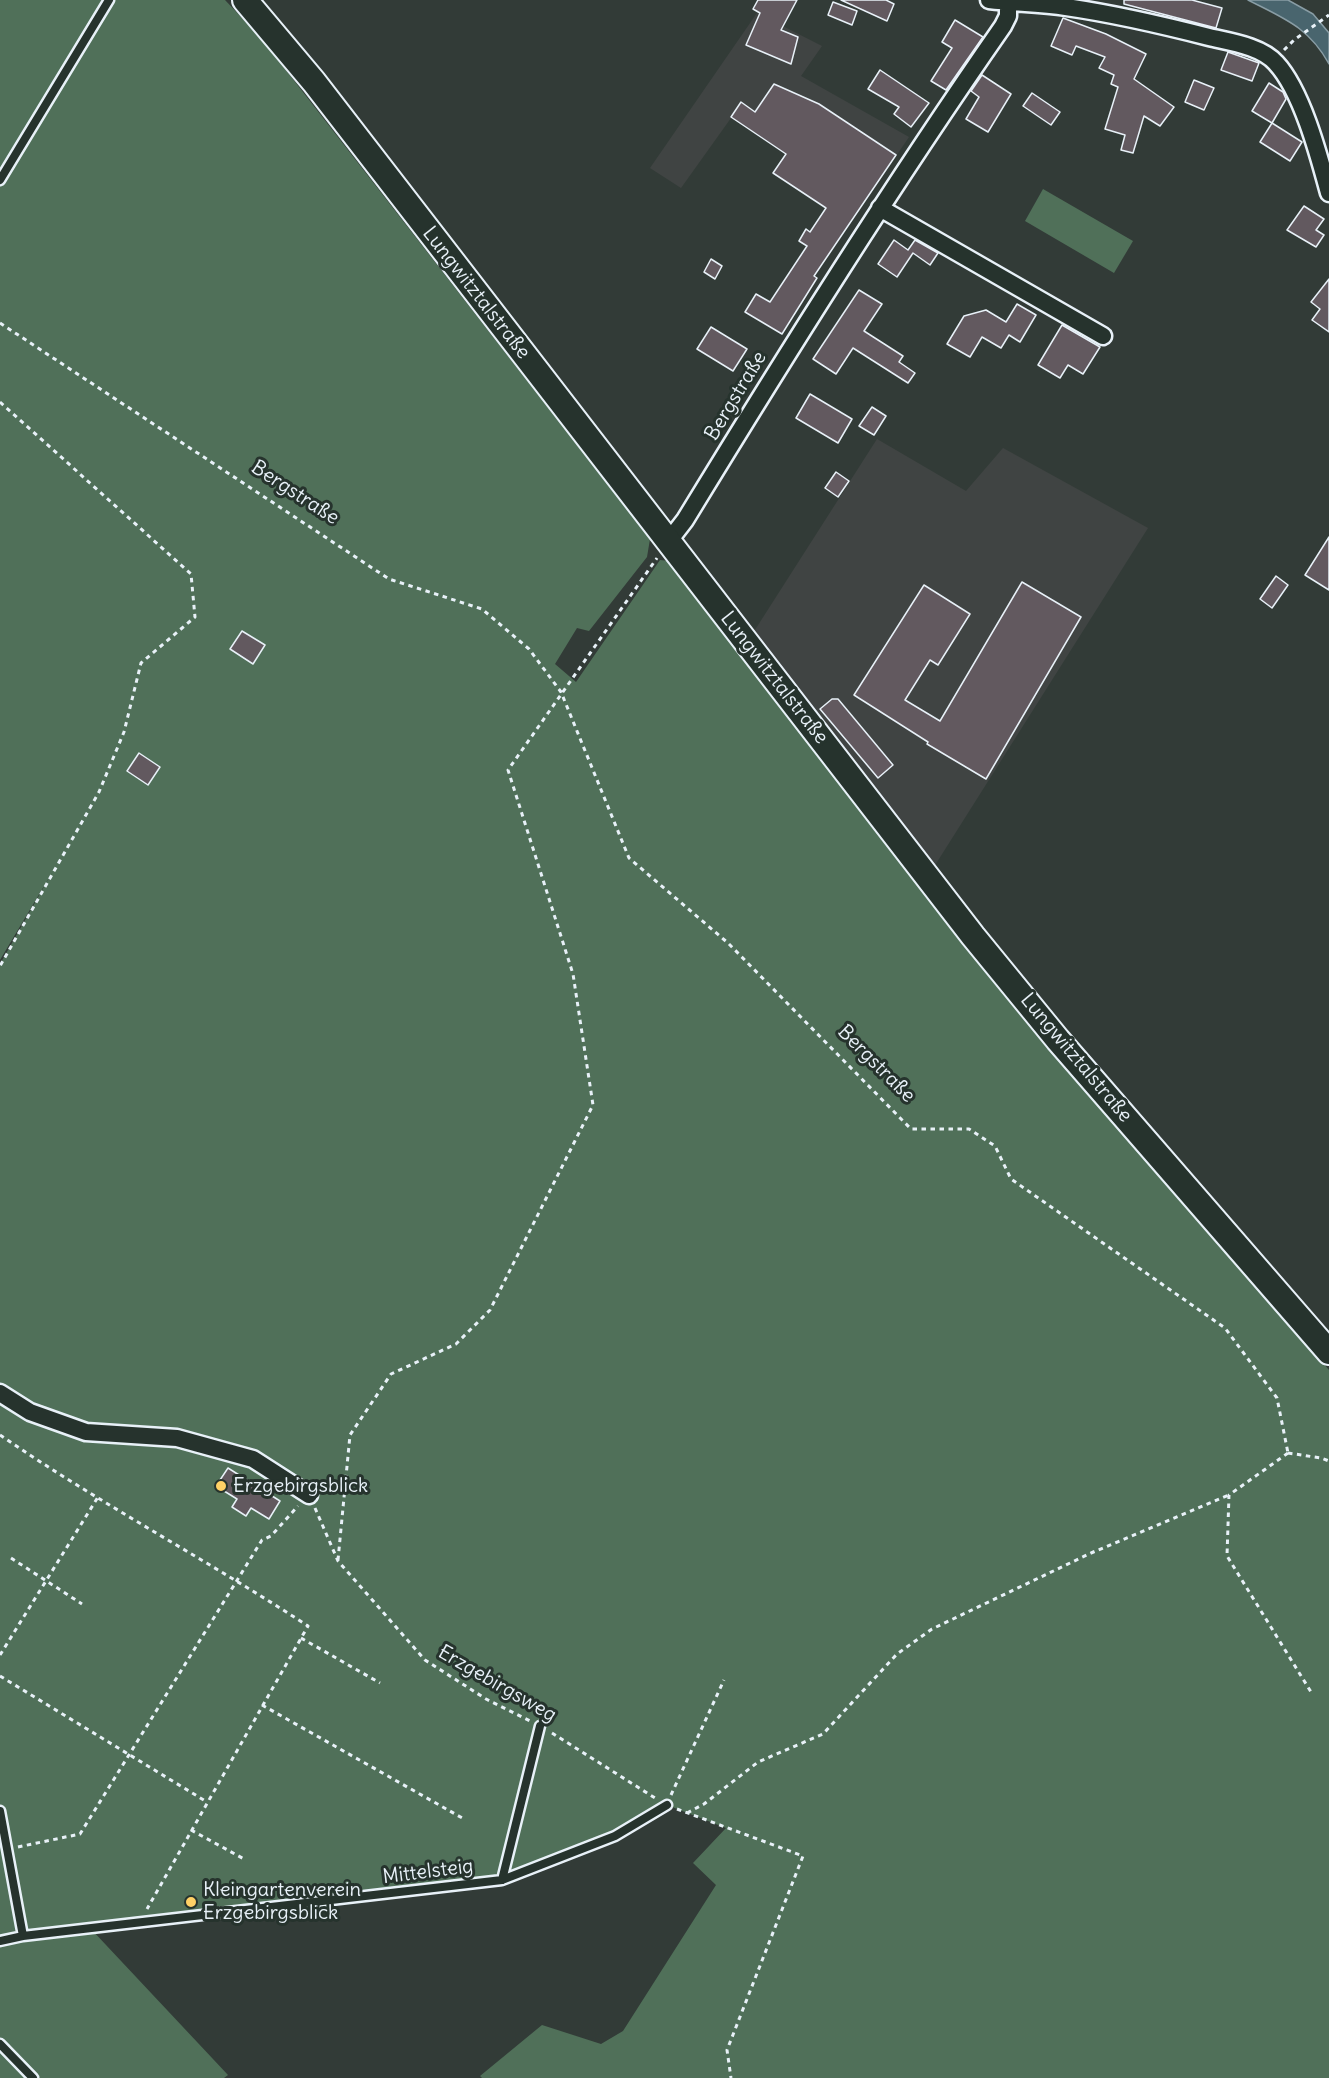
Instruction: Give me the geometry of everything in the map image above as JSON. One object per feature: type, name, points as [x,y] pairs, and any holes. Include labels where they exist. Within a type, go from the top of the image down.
[{"type":"main road","name":"Lungwitztalstraße","points":[[245,0],[314,82],[980,945],[1058,1040],[1324,1346]]},
{"type":"street","points":[[989,0],[1064,6],[1138,19],[1242,45],[1264,53],[1274,60],[1289,80],[1318,149],[1329,193]]},
{"type":"street","name":"Bergstraße","points":[[668,542],[685,520],[800,332],[933,126],[1003,26],[1008,16],[1008,2]]},
{"type":"street","points":[[880,208],[1104,336]]},
{"type":"street","points":[[0,1393],[30,1412],[86,1432],[177,1438],[253,1460],[309,1495]]},
{"type":"lane","points":[[0,180],[109,0]]},
{"type":"lane","points":[[502,1880],[540,1726]]},
{"type":"lane","name":"Mittelsteig","points":[[0,1941],[23,1936],[502,1880],[615,1836],[667,1805]]},
{"type":"lane","points":[[0,1811],[23,1936]]},
{"type":"lane","points":[[0,2044],[33,2078]]},
{"type":"path","points":[[1294,40],[1327,16]]},
{"type":"path","name":"Bergstraße","points":[[0,322],[389,579],[482,609],[529,649],[561,692],[629,858],[728,943],[911,1129],[969,1129],[995,1146],[1011,1179],[1225,1328],[1277,1398],[1288,1453]]},
{"type":"path","points":[[0,402],[190,574],[195,617],[141,663],[124,732],[99,792],[0,966]]},
{"type":"path","points":[[338,1561],[350,1434],[391,1374],[456,1344],[490,1310],[593,1105],[573,974],[508,770],[668,542]]},
{"type":"path","points":[[0,1435],[98,1497],[236,1579],[308,1626],[140,1923]]},
{"type":"path","points":[[687,1813],[704,1804],[758,1762],[823,1734],[897,1654],[932,1629],[1091,1553],[1229,1495],[1288,1453],[1329,1461]]},
{"type":"path","points":[[7,1849],[80,1834],[262,1540],[271,1536],[309,1495]]},
{"type":"path","name":"Erzgebirgsweg","points":[[309,1495],[338,1561],[425,1660],[486,1699],[540,1726],[667,1805],[803,1856],[727,2050],[731,2078]]},
{"type":"path","points":[[1229,1495],[1227,1556],[1311,1692]]},
{"type":"path","points":[[0,1655],[98,1497]]},
{"type":"path","points":[[11,1558],[82,1604]]},
{"type":"path","points":[[301,1638],[380,1683]]},
{"type":"path","points":[[0,1676],[207,1802]]},
{"type":"path","points":[[667,1805],[723,1680]]},
{"type":"path","points":[[262,1705],[464,1819]]},
{"type":"path","points":[[191,1830],[244,1859]]},
{"type":"shaded area","points":[[757,13],[822,46],[801,76],[909,137],[826,259],[799,241],[806,229],[810,232],[826,208],[773,173],[786,154],[731,118],[681,188],[650,168]]},
{"type":"shaded area","points":[[877,439],[966,491],[1003,448],[1148,528],[932,870],[753,633]]},
{"type":"green space","points":[[0,0],[225,0],[261,38],[650,539],[647,557],[589,631],[577,628],[555,664],[576,682],[660,560],[669,561],[965,942],[1329,1370],[1329,2078],[482,2078],[480,2076],[542,2025],[601,2044],[623,2031],[716,1885],[693,1863],[726,1828],[667,1805],[615,1836],[502,1880],[91,1929],[228,2075],[224,2078],[0,2078],[0,964],[53,871],[0,960]]},
{"type":"green space","points":[[1043,189],[1133,241],[1114,273],[1025,221]]},
{"type":"water","points":[[1248,0],[1288,0],[1313,14],[1329,33],[1329,64],[1304,32],[1284,18]]},
{"type":"building","points":[[758,0],[797,0],[781,30],[798,37],[791,64],[746,45],[760,13],[753,9]]},
{"type":"building","points":[[841,0],[886,0],[894,4],[887,21]]},
{"type":"building","points":[[1124,0],[1192,0],[1222,8],[1216,28],[1124,4]]},
{"type":"building","points":[[833,2],[857,11],[852,25],[828,15]]},
{"type":"building","points":[[1063,18],[1106,34],[1146,54],[1134,79],[1174,107],[1160,126],[1144,116],[1133,153],[1121,150],[1125,135],[1105,129],[1118,87],[1111,84],[1114,75],[1099,68],[1105,57],[1076,46],[1072,55],[1051,46]]},
{"type":"building","points":[[955,20],[983,37],[946,90],[931,81],[952,48],[942,42]]},
{"type":"building","points":[[1228,52],[1259,63],[1252,81],[1221,70]]},
{"type":"building","points":[[880,70],[929,103],[911,127],[894,114],[899,107],[868,89]]},
{"type":"building","points":[[982,75],[1011,94],[988,132],[966,119],[979,97],[971,91]]},
{"type":"building","points":[[1194,80],[1214,88],[1204,110],[1185,102]]},
{"type":"building","points":[[1269,83],[1283,92],[1286,99],[1272,123],[1252,111]]},
{"type":"building","points":[[774,84],[819,104],[896,155],[814,276],[817,278],[782,334],[745,312],[756,294],[770,302],[807,246],[799,241],[806,229],[810,232],[826,208],[773,173],[786,154],[731,117],[741,102],[755,112]]},
{"type":"building","points":[[1032,93],[1060,112],[1051,125],[1023,106]]},
{"type":"building","points":[[1272,123],[1302,142],[1290,161],[1260,142]]},
{"type":"building","points":[[1304,206],[1324,219],[1316,230],[1324,235],[1316,247],[1287,230]]},
{"type":"building","points":[[894,240],[908,250],[915,240],[938,253],[930,265],[913,253],[897,277],[878,264]]},
{"type":"building","points":[[711,259],[722,266],[715,279],[704,272]]},
{"type":"building","points":[[1329,279],[1329,332],[1312,320],[1320,309],[1311,302]]},
{"type":"building","points":[[859,290],[882,304],[864,331],[903,356],[899,362],[915,373],[908,383],[853,348],[836,374],[813,359]]},
{"type":"building","points":[[1017,304],[1036,315],[1020,342],[1009,335],[1001,348],[982,337],[970,357],[947,344],[964,316],[986,310],[1006,322]]},
{"type":"building","points":[[1062,325],[1100,347],[1083,374],[1068,365],[1060,378],[1038,365]]},
{"type":"building","points":[[711,327],[747,349],[733,371],[697,349]]},
{"type":"building","points":[[810,394],[852,419],[838,443],[796,418]]},
{"type":"building","points":[[872,407],[886,416],[874,435],[859,426]]},
{"type":"building","points":[[836,472],[849,481],[838,497],[825,488]]},
{"type":"building","points":[[1329,537],[1329,590],[1305,575]]},
{"type":"building","points":[[1276,576],[1288,585],[1272,608],[1260,599]]},
{"type":"building","points":[[1022,582],[1081,617],[986,779],[927,744],[928,742],[854,695],[924,585],[970,614],[938,665],[930,660],[905,700],[940,721]]},
{"type":"building","points":[[242,631],[265,645],[253,664],[230,649]]},
{"type":"building","points":[[832,699],[838,699],[893,765],[878,778],[820,709]]},
{"type":"building","points":[[139,753],[160,767],[148,785],[127,771]]},
{"type":"building","points":[[228,1468],[280,1501],[269,1519],[251,1508],[246,1516],[232,1507],[237,1499],[216,1486]]},
{"type":"place","name":"Erzgebirgsblick","points":[[221,1486]]},
{"type":"place","name":"Kleingartenverein Erzgebirgsblick","points":[[191,1902]]}]
